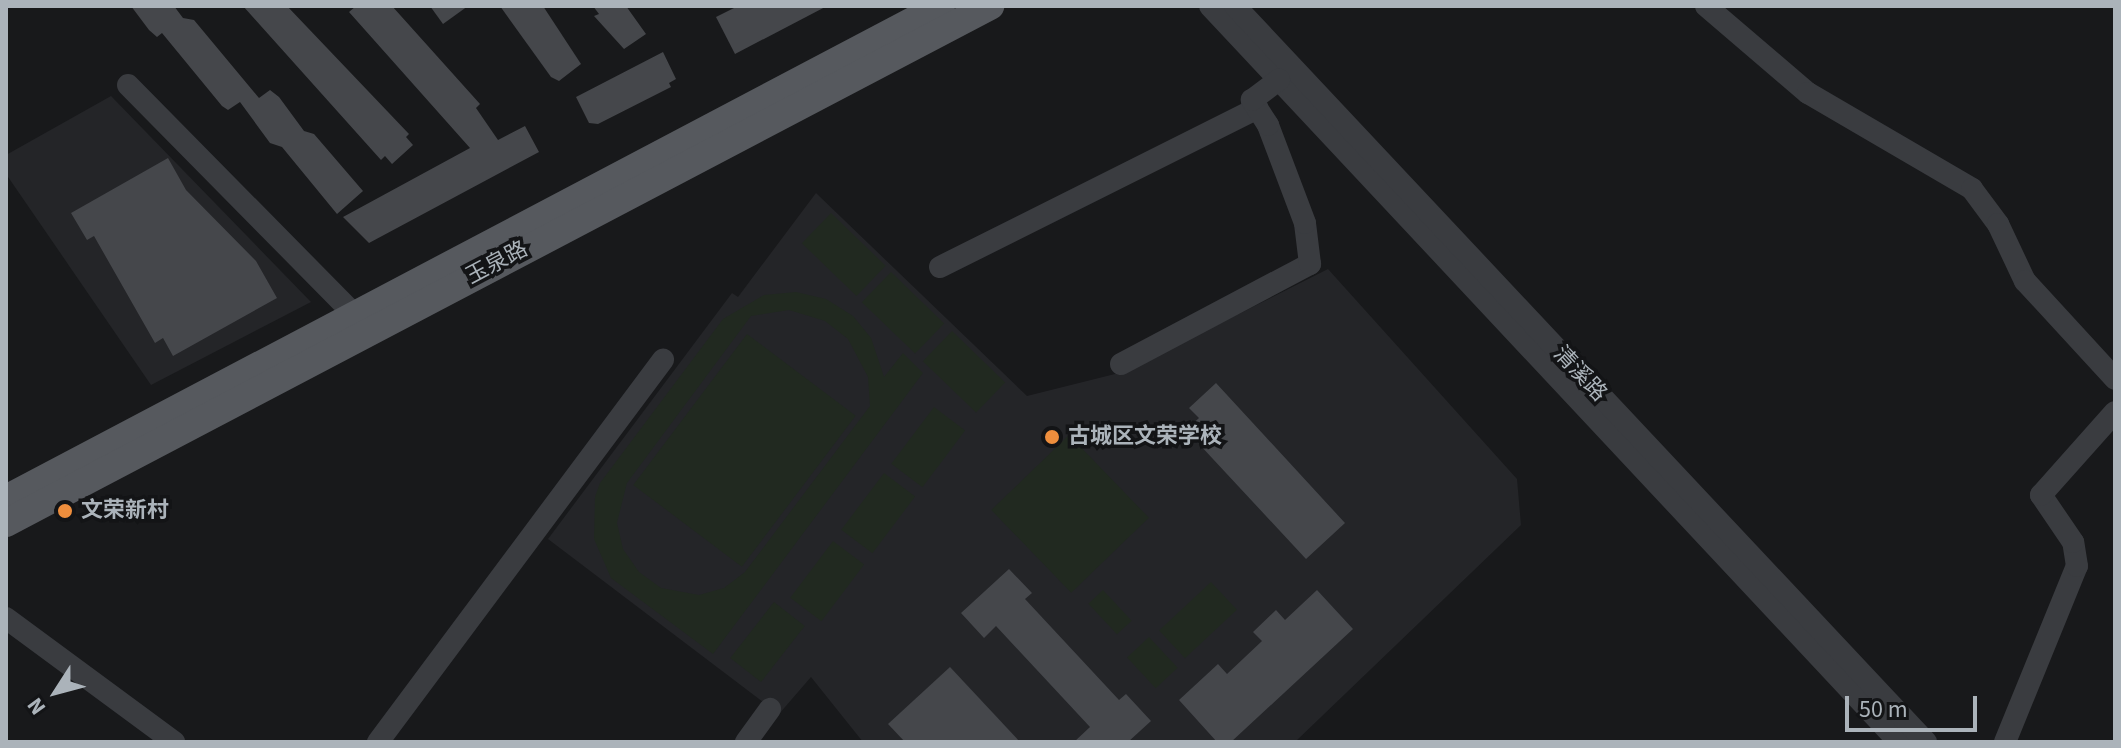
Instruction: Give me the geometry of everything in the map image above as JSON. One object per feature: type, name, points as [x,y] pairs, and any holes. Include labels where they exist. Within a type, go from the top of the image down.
[{"type":"main road","name":"玉泉路","points":[[6,499],[941,6]]},
{"type":"main road","name":"玉泉路","points":[[6,523],[990,6]]},
{"type":"street","name":"清溪路","points":[[1210,6],[1899,742]]},
{"type":"street","name":"清溪路","points":[[1235,6],[1926,742]]},
{"type":"street","points":[[1706,6],[1808,93],[1972,189],[1998,224],[2025,281],[2115,379]]},
{"type":"street","points":[[1121,364],[1310,264],[1305,223],[1252,100],[1279,80]]},
{"type":"street","points":[[128,85],[355,315]]},
{"type":"street","points":[[940,267],[1257,108]]},
{"type":"street","points":[[378,742],[663,359]]},
{"type":"street","points":[[2005,742],[2077,566],[2073,542],[2041,495],[2115,412]]},
{"type":"street","points":[[6,618],[174,742]]},
{"type":"street","points":[[746,742],[770,709]]},
{"type":"shaded area","points":[[111,96],[311,302],[151,385],[6,174],[6,155]]},
{"type":"shaded area","name":"古城区文荣学校","points":[[816,193],[1027,396],[1123,372],[1328,269],[1517,479],[1521,525],[1295,742],[863,742],[811,677],[779,714],[548,539],[732,293],[738,297]]},
{"type":"shaded area","points":[[831,213],[886,266],[856,296],[802,243]]},
{"type":"shaded area","points":[[891,272],[944,323],[915,354],[862,302]]},
{"type":"shaded area","points":[[796,292],[826,299],[853,316],[871,338],[884,377],[903,353],[923,373],[713,654],[611,578],[594,539],[595,497],[600,483],[723,319],[764,295]],"holes":[[[789,310],[825,321],[848,339],[868,377],[870,406],[745,572],[724,588],[699,595],[661,588],[639,572],[623,549],[617,523],[627,483],[751,316]]]},
{"type":"shaded area","points":[[952,331],[1005,382],[976,413],[923,361]]},
{"type":"shaded area","points":[[747,334],[856,416],[742,567],[633,485]]},
{"type":"shaded area","points":[[934,407],[965,430],[922,487],[891,464]]},
{"type":"shaded area","points":[[1069,435],[1149,518],[1071,593],[991,510]]},
{"type":"shaded area","points":[[884,473],[915,496],[872,553],[841,530]]},
{"type":"shaded area","points":[[833,541],[864,564],[821,621],[790,598]]},
{"type":"shaded area","points":[[1211,582],[1237,610],[1185,658],[1159,630]]},
{"type":"shaded area","points":[[1103,590],[1132,621],[1117,634],[1088,604]]},
{"type":"shaded area","points":[[774,602],[805,626],[761,682],[730,658]]},
{"type":"shaded area","points":[[1149,637],[1178,668],[1156,688],[1127,657]]},
{"type":"building","points":[[131,6],[174,6],[183,18],[194,20],[259,98],[270,90],[279,97],[304,131],[314,134],[363,191],[337,214],[282,147],[270,143],[240,102],[228,110],[222,106],[162,33],[157,37]]},
{"type":"building","points":[[243,6],[287,6],[409,134],[406,137],[413,145],[392,164],[385,156],[381,160]]},
{"type":"building","points":[[356,6],[392,6],[480,104],[476,108],[498,140],[525,126],[539,152],[369,243],[343,217],[470,148],[349,12]]},
{"type":"building","points":[[430,6],[468,6],[443,24]]},
{"type":"building","points":[[500,6],[543,6],[581,64],[559,81],[551,77]]},
{"type":"building","points":[[593,6],[626,6],[646,34],[624,49],[594,16],[599,14]]},
{"type":"building","points":[[738,6],[827,6],[735,54],[716,17]]},
{"type":"building","points":[[663,52],[676,79],[669,83],[671,87],[598,124],[589,123],[576,97]]},
{"type":"building","points":[[168,158],[186,190],[256,261],[277,298],[173,356],[163,338],[155,343],[94,236],[87,240],[71,213]]},
{"type":"building","points":[[1216,383],[1345,523],[1306,559],[1186,430],[1199,418],[1189,408]]},
{"type":"building","points":[[1009,569],[1032,593],[1025,599],[1119,700],[1126,694],[1151,721],[1128,742],[1074,742],[1090,727],[996,626],[984,638],[961,613]]},
{"type":"building","points":[[1317,590],[1353,629],[1231,742],[1217,742],[1179,700],[1218,664],[1227,674],[1262,641],[1253,632],[1276,610],[1285,620]]},
{"type":"building","points":[[950,667],[1020,742],[905,742],[888,724]]},
{"type":"place","name":"古城区文荣学校","points":[[1052,437]]},
{"type":"place","name":"文荣新村","points":[[65,511]]}]
